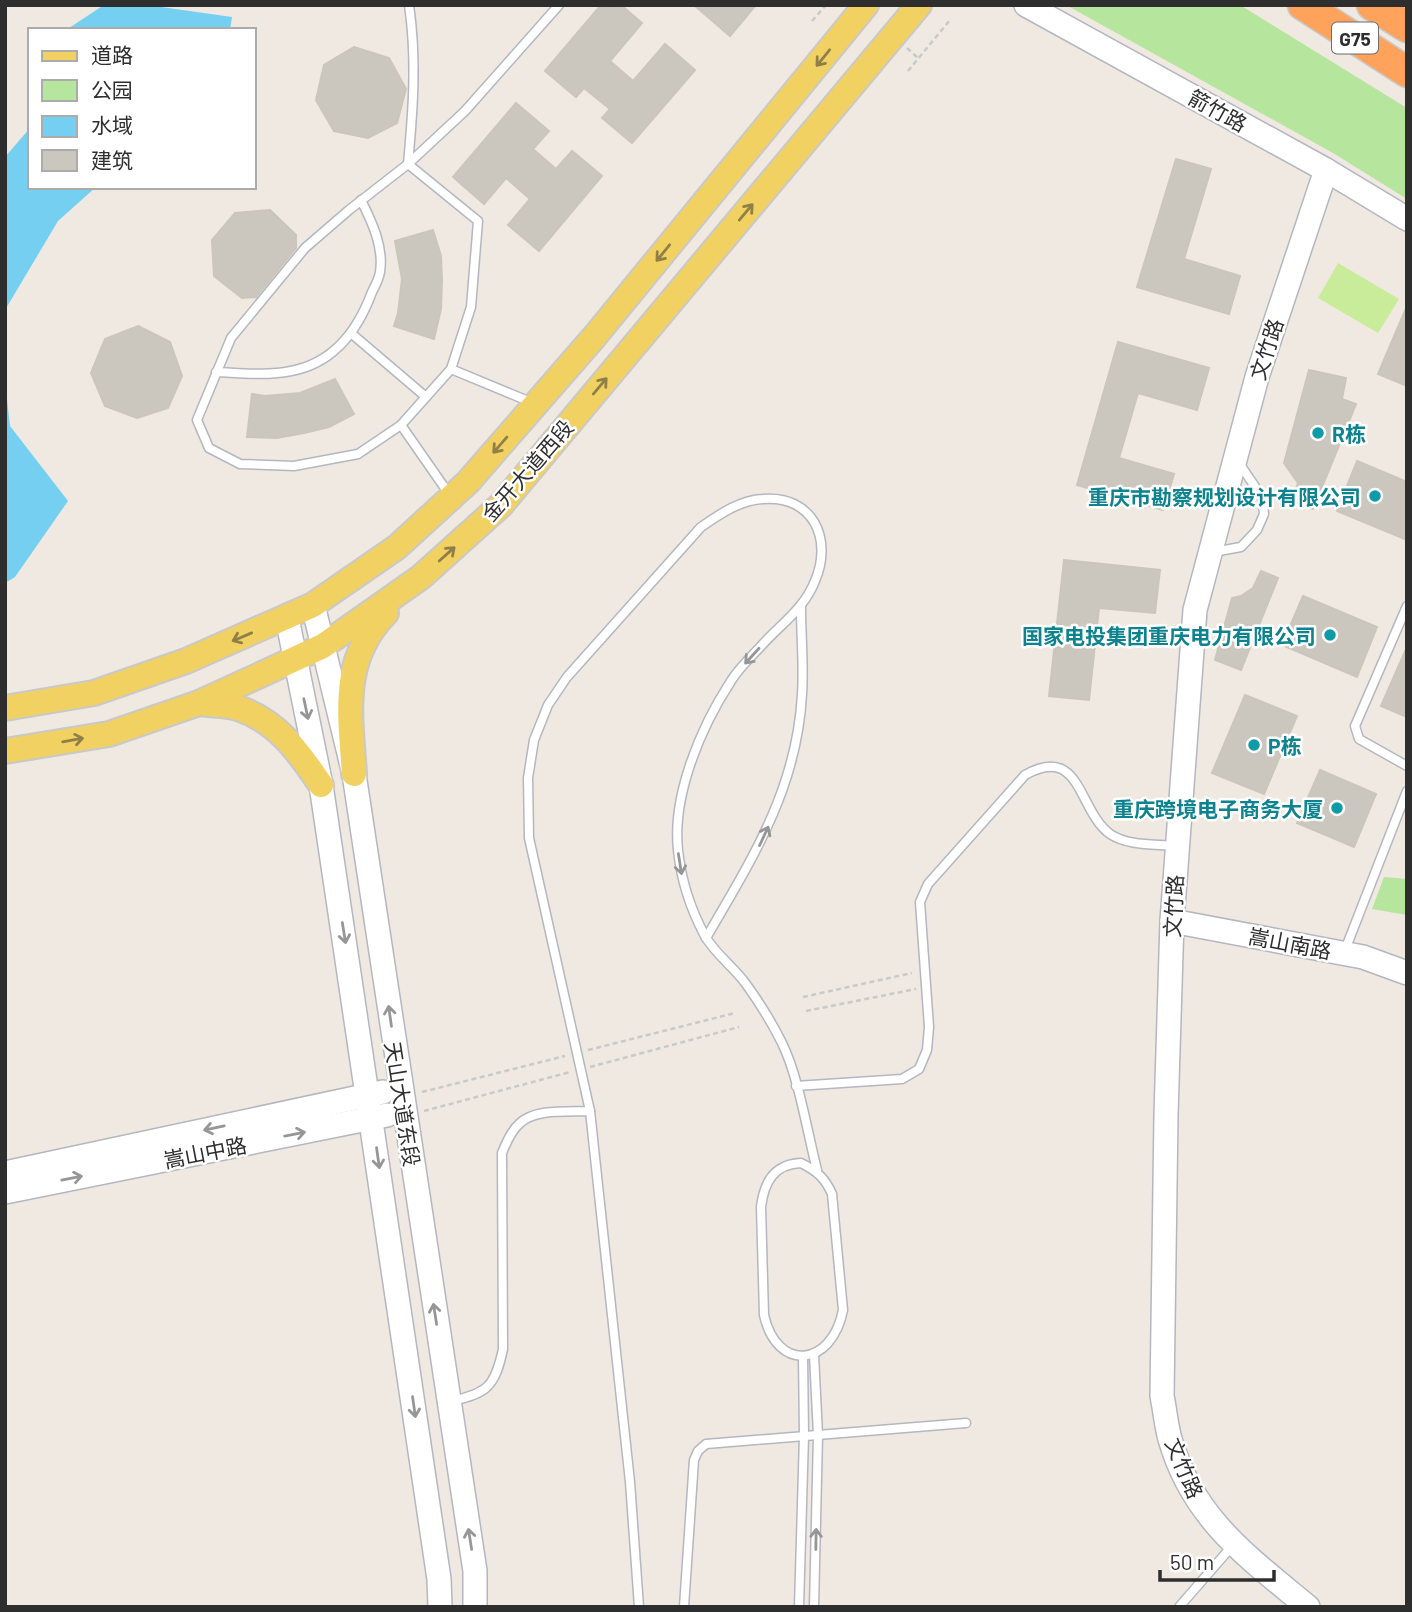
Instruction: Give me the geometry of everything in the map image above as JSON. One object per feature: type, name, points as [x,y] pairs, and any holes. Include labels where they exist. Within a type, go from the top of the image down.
[{"type":"highway","points":[[1289,5],[1363,42]]},
{"type":"highway","name":"G75","points":[[1303,5],[1407,72]]},
{"type":"highway","name":"G75","points":[[1372,5],[1407,27]]},
{"type":"main road","name":"金开大道西段","points":[[5,708],[94,693],[186,661],[313,605],[397,547],[468,482],[595,336],[866,5]]},
{"type":"main road","name":"金开大道西段","points":[[5,751],[109,733],[199,703],[323,646],[421,577],[500,505],[919,5]]},
{"type":"main road","name":"箭竹路","points":[[1026,5],[1326,170],[1407,219]]},
{"type":"main road","name":"文竹路","points":[[1308,1607],[1233,1545],[1202,1508],[1184,1477],[1170,1438],[1162,1396],[1172,921],[1195,610],[1257,377],[1326,170]]},
{"type":"main road","points":[[354,774],[350,688],[355,660],[366,637],[421,577]]},
{"type":"main road","name":"天山大道东段","points":[[313,605],[354,774],[408,1102],[475,1571],[475,1607]]},
{"type":"main road","name":"天山大道东段","points":[[287,618],[321,785],[369,1094],[439,1579],[440,1607]]},
{"type":"main road","points":[[199,703],[236,707],[271,725],[299,752],[321,785]]},
{"type":"main road","name":"嵩山南路","points":[[1172,921],[1363,957],[1407,973]]},
{"type":"main road","name":"嵩山中路","points":[[5,1173],[369,1094],[408,1102]]},
{"type":"main road","name":"嵩山中路","points":[[5,1192],[372,1118],[408,1102]]},
{"type":"lane","points":[[408,164],[415,92],[414,40],[409,5]]},
{"type":"lane","points":[[408,164],[478,221],[471,306],[451,369],[401,425],[358,454],[294,466],[240,464],[209,448],[197,420],[231,338],[305,248],[408,164],[465,111],[559,5]]},
{"type":"lane","points":[[216,372],[260,374],[294,371],[323,358],[352,334],[364,315],[380,272],[377,234],[361,200]]},
{"type":"lane","points":[[352,334],[426,397]]},
{"type":"lane","points":[[451,369],[536,404]]},
{"type":"lane","points":[[401,425],[451,497]]},
{"type":"lane","points":[[1210,552],[1241,547],[1257,530],[1264,513],[1258,488],[1235,458]]},
{"type":"lane","points":[[639,1607],[630,1482],[590,1111],[529,838],[527,778],[534,740],[548,705],[567,677],[701,527],[726,509],[760,499],[783,499],[803,509],[816,522],[821,539],[821,563],[815,582],[801,608],[766,641],[732,679],[706,723],[692,760],[680,806],[677,848],[682,878],[706,937],[746,984],[783,1044],[817,1170],[827,1182],[832,1194],[843,1310],[840,1325],[824,1348],[814,1355],[803,1356],[782,1348],[767,1327],[764,1315],[761,1207],[763,1193],[777,1170],[788,1164],[801,1163],[817,1170]]},
{"type":"lane","points":[[1407,606],[1355,726],[1359,739],[1407,766]]},
{"type":"lane","points":[[706,937],[761,843],[789,773],[802,695],[801,608]]},
{"type":"lane","points":[[796,1086],[902,1079],[919,1069],[927,1050],[929,1027],[920,902],[928,884],[1025,775],[1039,768],[1056,767],[1074,778],[1094,817],[1110,833],[1127,842],[1177,846]]},
{"type":"lane","points":[[1343,953],[1407,791]]},
{"type":"lane","points":[[449,1402],[475,1396],[490,1385],[499,1369],[503,1349],[502,1153],[509,1138],[520,1122],[538,1114],[590,1111]]},
{"type":"lane","points":[[814,1355],[818,1435],[814,1607]]},
{"type":"lane","points":[[799,1607],[804,1436],[803,1356]]},
{"type":"lane","points":[[684,1607],[694,1460],[698,1451],[706,1444],[966,1423]]},
{"type":"lane","points":[[1179,1607],[1233,1545]]},
{"type":"path","points":[[812,21],[826,5]]},
{"type":"path","points":[[908,71],[950,20]]},
{"type":"path","points":[[803,997],[926,970]]},
{"type":"path","points":[[806,1011],[926,986]]},
{"type":"path","points":[[596,1048],[735,1013]]},
{"type":"path","points":[[601,1064],[739,1027]]},
{"type":"path","points":[[408,1102],[561,1057]]},
{"type":"path","points":[[408,1102],[566,1073]]},
{"type":"green space","points":[[1066,5],[1240,5],[1407,108],[1407,199],[1333,153]]},
{"type":"green space","points":[[1338,263],[1399,299],[1378,333],[1318,298]]},
{"type":"green space","points":[[1384,877],[1407,879],[1407,915],[1372,909]]},
{"type":"water","points":[[104,5],[147,5],[232,17],[230,28],[69,28]]},
{"type":"water","points":[[28,130],[28,189],[94,189],[58,221],[5,310],[5,157]]},
{"type":"water","points":[[5,382],[10,426],[68,501],[15,577],[5,583]]},
{"type":"building","points":[[601,5],[621,5],[642,23],[610,61],[633,81],[665,44],[695,70],[632,143],[602,118],[610,109],[584,88],[576,97],[545,71]]},
{"type":"building","points":[[694,5],[756,5],[730,36]]},
{"type":"building","points":[[354,47],[389,58],[406,89],[397,123],[368,138],[334,131],[316,100],[324,65]]},
{"type":"building","points":[[516,103],[549,131],[533,149],[556,169],[572,151],[602,176],[539,251],[508,225],[530,199],[506,178],[484,204],[453,177]]},
{"type":"building","points":[[1176,159],[1211,169],[1184,259],[1240,276],[1229,314],[1137,287]]},
{"type":"building","points":[[270,210],[296,235],[296,248],[256,297],[242,298],[214,276],[212,240],[235,213]]},
{"type":"building","points":[[433,230],[441,256],[442,281],[441,309],[434,339],[394,326],[402,279],[395,241]]},
{"type":"building","points":[[1407,306],[1407,386],[1378,374]]},
{"type":"building","points":[[138,326],[170,342],[182,376],[168,408],[137,418],[105,406],[91,373],[105,339]]},
{"type":"building","points":[[1118,342],[1209,368],[1197,410],[1138,393],[1119,458],[1174,474],[1163,510],[1077,485]]},
{"type":"building","name":"R栋","points":[[1309,370],[1346,378],[1342,399],[1356,404],[1313,509],[1292,501],[1298,483],[1284,463]]},
{"type":"building","points":[[335,379],[354,414],[329,427],[304,433],[277,438],[247,437],[252,394],[265,396],[300,393]]},
{"type":"building","name":"重庆市勘察规划设计有限公司","points":[[1357,461],[1407,482],[1407,540],[1337,511]]},
{"type":"building","points":[[1064,560],[1160,570],[1155,613],[1099,608],[1089,700],[1049,696]]},
{"type":"building","points":[[1261,571],[1278,578],[1241,670],[1215,660],[1232,598],[1253,588]]},
{"type":"building","name":"国家电投集团重庆电力有限公司","points":[[1303,596],[1377,627],[1357,677],[1282,645]]},
{"type":"building","points":[[1407,647],[1407,717],[1381,706]]},
{"type":"building","name":"P栋","points":[[1245,695],[1297,716],[1264,794],[1212,773]]},
{"type":"building","name":"重庆跨境电子商务大厦","points":[[1320,770],[1376,794],[1354,847],[1297,823]]},
{"type":"place","name":"R栋","points":[[1318,433]]},
{"type":"place","name":"重庆市勘察规划设计有限公司","points":[[1375,496]]},
{"type":"place","name":"国家电投集团重庆电力有限公司","points":[[1330,635]]},
{"type":"place","name":"P栋","points":[[1254,745]]},
{"type":"place","name":"重庆跨境电子商务大厦","points":[[1337,808]]}]
